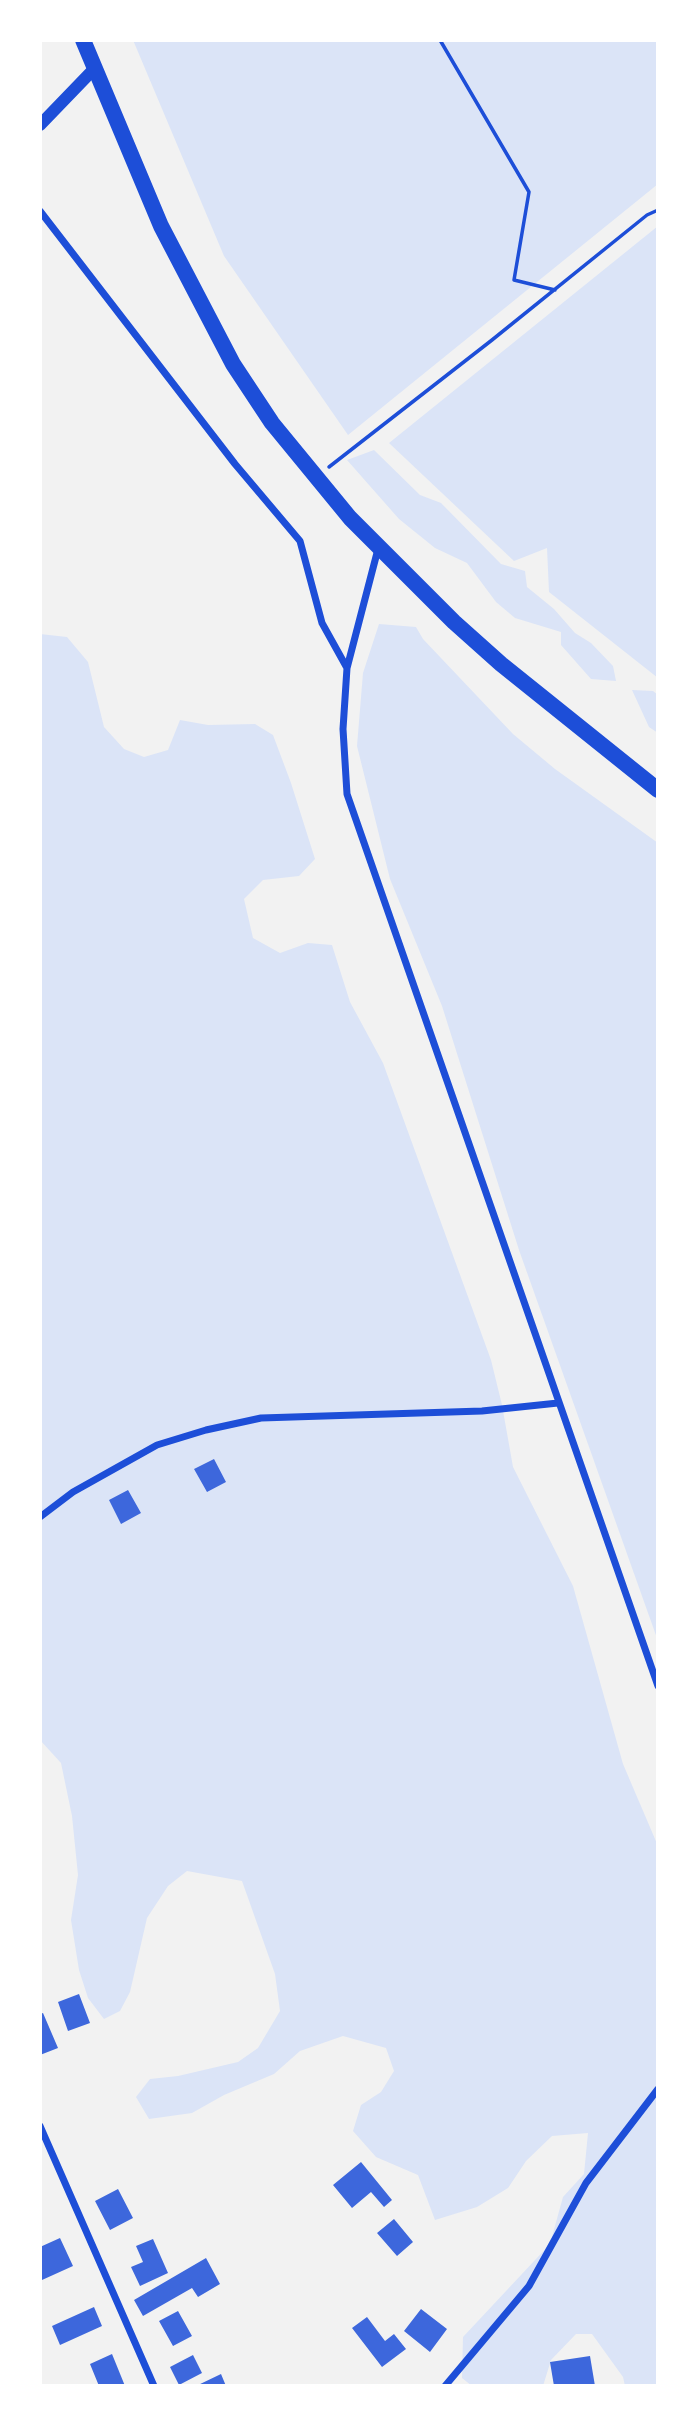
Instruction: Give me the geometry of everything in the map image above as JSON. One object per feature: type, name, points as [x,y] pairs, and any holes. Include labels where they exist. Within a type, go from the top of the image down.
[{"type":"main road","points":[[83,40],[161,226],[233,364],[272,424],[315,478],[378,549],[501,664],[658,790]]},
{"type":"street","points":[[40,125],[94,69]]},
{"type":"street","points":[[40,211],[235,464],[300,541],[322,624],[346,668]]},
{"type":"street","points":[[378,549],[346,668],[343,729],[347,794],[658,1686]]},
{"type":"street","points":[[40,1517],[73,1492],[157,1445],[206,1430],[261,1418],[482,1411],[558,1403]]},
{"type":"street","points":[[445,2386],[528,2286],[586,2183],[658,2090]]},
{"type":"street","points":[[40,2126],[155,2386]]},
{"type":"path","points":[[440,40],[528,192],[514,280],[555,290]]},
{"type":"path","points":[[315,478],[647,215],[658,210]]},
{"type":"shaded area","points":[[133,40],[658,40],[658,184],[348,435],[224,256]]},
{"type":"shaded area","points":[[658,226],[658,678],[549,592],[547,548],[514,561],[389,443]]},
{"type":"shaded area","points":[[374,450],[420,495],[441,503],[501,564],[525,571],[527,587],[613,666],[616,681],[591,679],[561,645],[561,632],[515,618],[496,602],[467,563],[435,548],[399,519],[347,460]]},
{"type":"shaded area","points":[[379,624],[416,627],[423,639],[513,734],[555,769],[658,843],[658,1641],[519,1250],[442,1006],[390,879],[357,746],[363,673]]},
{"type":"shaded area","points":[[40,634],[67,637],[88,662],[104,727],[124,749],[144,757],[168,750],[180,720],[208,725],[255,724],[273,735],[291,783],[315,859],[299,876],[263,880],[244,899],[253,938],[280,953],[308,943],[332,945],[350,1002],[383,1063],[491,1360],[513,1467],[573,1586],[623,1764],[658,1846],[658,2386],[625,2386],[623,2377],[592,2334],[576,2334],[551,2360],[543,2386],[472,2386],[462,2378],[463,2337],[550,2244],[563,2197],[584,2174],[588,2133],[552,2136],[526,2161],[508,2188],[477,2207],[435,2220],[418,2175],[376,2157],[353,2131],[361,2105],[381,2092],[394,2071],[386,2048],[343,2036],[300,2051],[274,2074],[224,2095],[192,2113],[149,2119],[136,2097],[150,2079],[178,2076],[238,2062],[258,2048],[280,2011],[275,1974],[242,1881],[187,1871],[168,1886],[147,1918],[130,1992],[120,2011],[104,2019],[88,1998],[79,1970],[71,1920],[78,1875],[72,1816],[61,1763],[40,1740]]},
{"type":"shaded area","points":[[632,690],[653,691],[658,695],[658,733],[649,727]]},
{"type":"building","points":[[214,1459],[226,1482],[207,1492],[194,1469]]},
{"type":"building","points":[[128,1490],[141,1513],[121,1524],[109,1500]]},
{"type":"building","points":[[79,1994],[90,2023],[68,2031],[58,2002]]},
{"type":"building","points":[[43,2013],[58,2048],[40,2055],[40,2014]]},
{"type":"building","points":[[361,2162],[392,2200],[384,2207],[371,2192],[352,2208],[333,2185]]},
{"type":"building","points":[[118,2189],[133,2218],[110,2230],[95,2201]]},
{"type":"building","points":[[394,2219],[413,2242],[397,2256],[377,2233]]},
{"type":"building","points":[[60,2238],[73,2266],[42,2280],[40,2247]]},
{"type":"building","points":[[153,2239],[168,2273],[140,2286],[131,2267],[143,2262],[136,2246]]},
{"type":"building","points":[[206,2258],[220,2284],[198,2297],[192,2288],[143,2316],[134,2300]]},
{"type":"building","points":[[94,2307],[102,2326],[60,2345],[52,2326]]},
{"type":"building","points":[[421,2309],[447,2329],[430,2352],[404,2331]]},
{"type":"building","points":[[178,2311],[192,2336],[173,2346],[159,2321]]},
{"type":"building","points":[[367,2317],[385,2341],[394,2334],[406,2349],[382,2367],[352,2328]]},
{"type":"building","points":[[112,2354],[125,2386],[99,2386],[90,2364]]},
{"type":"building","points":[[193,2355],[202,2373],[179,2385],[170,2367]]},
{"type":"building","points":[[590,2356],[595,2386],[554,2386],[550,2362]]},
{"type":"building","points":[[221,2374],[226,2386],[196,2386]]}]
